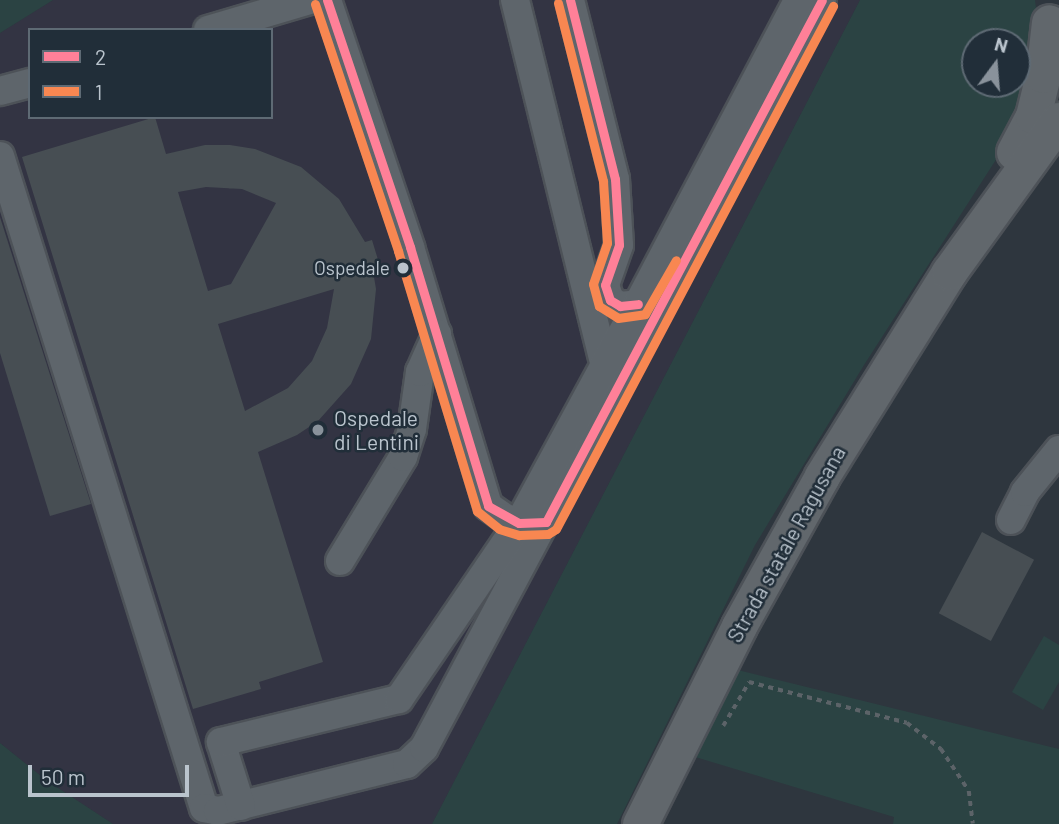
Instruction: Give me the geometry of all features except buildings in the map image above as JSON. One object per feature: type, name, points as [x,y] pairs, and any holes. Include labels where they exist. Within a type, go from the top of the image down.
[{"type":"main road","points":[[949,272],[1033,116],[1043,75],[1051,21]]},
{"type":"main road","points":[[949,272],[1059,120]]},
{"type":"main road","name":"Strada statale Ragusana","points":[[640,824],[739,626],[815,487],[949,272]]},
{"type":"lane","points":[[215,28],[309,0]]},
{"type":"lane","points":[[327,0],[437,334],[488,506],[493,560],[510,588]]},
{"type":"lane","points":[[514,0],[605,367]]},
{"type":"lane","points":[[570,0],[615,179],[619,245],[605,285],[610,300],[620,306],[638,304]]},
{"type":"lane","points":[[0,156],[204,808],[218,811],[407,764],[424,748],[510,588],[533,522],[605,367],[798,0]]},
{"type":"lane","points":[[241,806],[220,742],[400,699],[493,560],[533,522],[822,0]]},
{"type":"lane","points":[[0,92],[28,84]]},
{"type":"lane","points":[[579,269],[591,275],[609,272]]},
{"type":"lane","points":[[340,561],[403,457],[412,429],[420,372],[437,334]]},
{"type":"lane","points":[[1011,520],[1025,492],[1059,450]]},
{"type":"lane","points":[[488,506],[505,518],[533,522]]},
{"type":"path","points":[[716,737],[749,682],[907,723],[941,749],[969,791],[973,824]]},
{"type":"shaded area","name":"Ospedale di Lentini","points":[[53,0],[860,0],[432,824],[113,824],[46,780],[0,743],[0,33]]},
{"type":"green space","points":[[0,0],[53,0],[0,33]]},
{"type":"green space","points":[[860,0],[1035,0],[1039,34],[1031,68],[1031,28],[961,28],[961,98],[1024,98],[1017,127],[864,365],[755,545],[617,824],[432,824]]},
{"type":"green space","points":[[1044,636],[1059,645],[1059,682],[1043,710],[1012,692]]},
{"type":"green space","points":[[738,670],[1059,749],[1059,824],[893,824],[894,817],[692,756]]},
{"type":"green space","points":[[0,743],[46,780],[113,824],[0,824]]},
{"type":"transit line","name":"2","points":[[327,0],[410,247],[488,506],[519,523],[546,522]]},
{"type":"transit line","name":"2","points":[[570,0],[615,179],[619,245],[605,285],[610,300],[620,306],[638,304]]},
{"type":"transit line","name":"2","points":[[546,522],[822,0]]},
{"type":"transit line","name":"1","points":[[558,3],[603,181],[607,243],[593,284],[599,306],[618,318],[645,314],[676,260]]},
{"type":"transit line","name":"1","points":[[315,4],[398,251],[477,511],[499,529],[519,535],[548,534],[556,529],[833,6]]},
{"type":"place","name":"Ospedale","points":[[403,268]]},
{"type":"place","name":"Ospedale di Lentini","points":[[318,430]]}]
